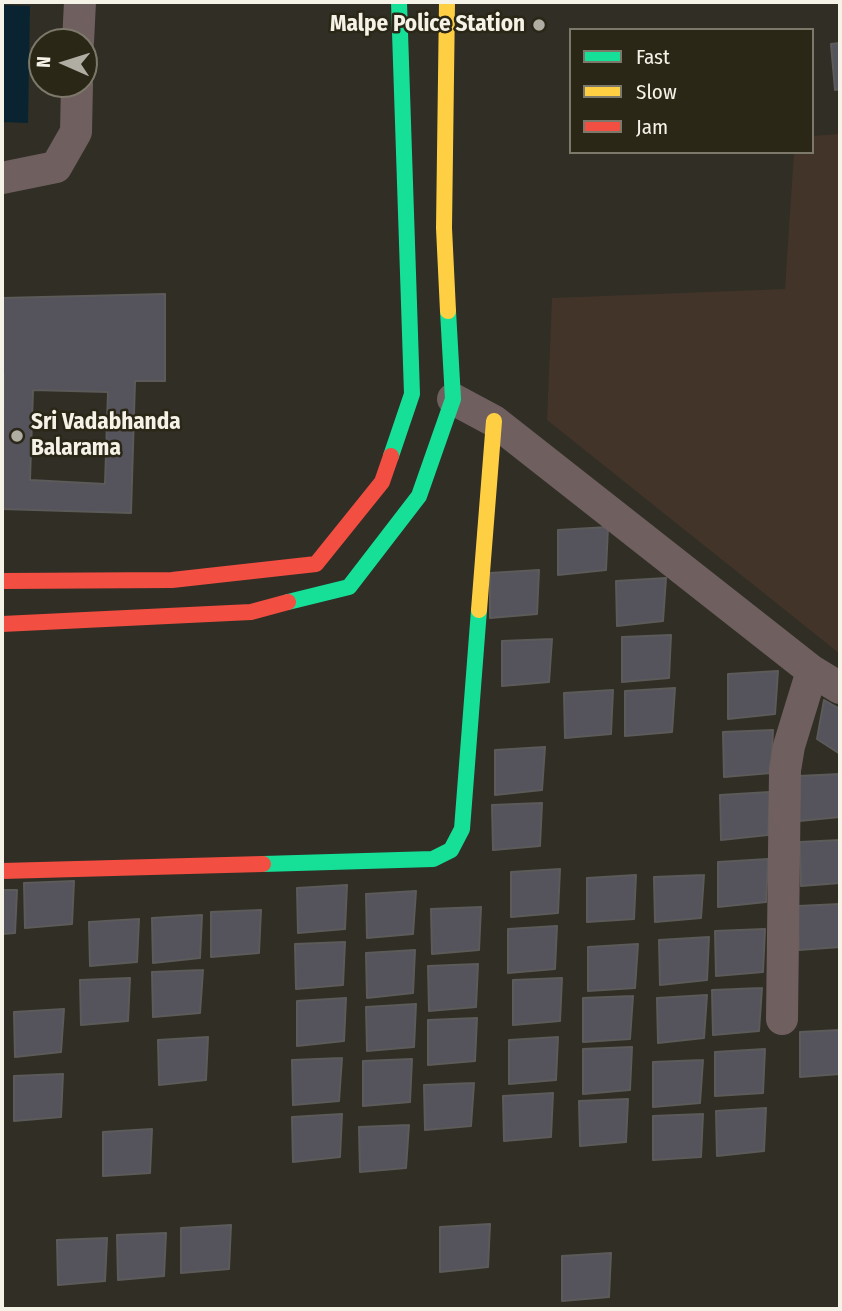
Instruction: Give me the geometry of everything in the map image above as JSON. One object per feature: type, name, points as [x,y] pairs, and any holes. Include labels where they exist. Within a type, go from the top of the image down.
[{"type":"main road","points":[[2,581],[172,580],[316,564],[382,482],[412,394],[399,2]]},
{"type":"main road","points":[[2,624],[251,612],[349,587],[419,496],[453,399],[444,229],[447,2]]},
{"type":"main road","points":[[2,871],[433,859],[451,850],[462,829],[494,421]]},
{"type":"street","points":[[78,28],[79,2]]},
{"type":"street","points":[[2,178],[56,167],[76,132],[77,98]]},
{"type":"street","points":[[453,399],[494,421],[812,671],[840,688]]},
{"type":"street","points":[[782,1019],[785,769],[789,746],[812,671]]},
{"type":"shaded area","points":[[840,134],[840,654],[547,420],[552,298],[785,289],[794,154],[814,154],[814,136]]},
{"type":"water","points":[[2,5],[30,6],[28,123],[2,122]]},
{"type":"building","points":[[840,43],[840,89],[835,90],[831,44]]},
{"type":"building","name":"Sri Vadabhanda Balarama","points":[[165,294],[165,381],[135,381],[131,513],[2,509],[2,298]],"holes":[[[33,390],[108,392],[105,484],[30,480]]]},
{"type":"building","points":[[608,527],[606,570],[558,575],[558,530]]},
{"type":"building","points":[[539,570],[537,614],[490,618],[490,573]]},
{"type":"building","points":[[666,578],[663,621],[617,626],[616,581]]},
{"type":"building","points":[[671,635],[669,678],[622,682],[622,637]]},
{"type":"building","points":[[552,639],[549,682],[502,686],[502,641]]},
{"type":"building","points":[[778,671],[775,714],[728,719],[728,674]]},
{"type":"building","points":[[675,688],[672,732],[625,736],[625,691]]},
{"type":"building","points":[[613,690],[611,734],[565,738],[564,693]]},
{"type":"building","points":[[824,700],[840,709],[840,754],[817,739]]},
{"type":"building","points":[[773,730],[771,773],[724,777],[723,732]]},
{"type":"building","points":[[545,747],[542,790],[495,795],[495,750]]},
{"type":"building","points":[[840,774],[840,817],[799,821],[799,776]]},
{"type":"building","points":[[770,792],[768,835],[721,840],[720,795]]},
{"type":"building","points":[[542,803],[540,846],[493,850],[492,805]]},
{"type":"building","points":[[840,840],[840,883],[801,886],[800,842]]},
{"type":"building","points":[[768,859],[766,902],[718,907],[718,862]]},
{"type":"building","points":[[560,869],[558,913],[511,917],[511,872]]},
{"type":"building","points":[[636,875],[634,919],[587,922],[587,878]]},
{"type":"building","points":[[704,875],[701,918],[655,922],[654,877]]},
{"type":"building","points":[[74,881],[72,924],[25,928],[24,883]]},
{"type":"building","points":[[347,885],[345,929],[298,933],[297,888]]},
{"type":"building","points":[[2,890],[17,890],[15,933],[2,934]]},
{"type":"building","points":[[416,891],[413,934],[367,938],[366,894]]},
{"type":"building","points":[[840,904],[840,947],[799,950],[798,906]]},
{"type":"building","points":[[481,907],[479,950],[432,954],[431,909]]},
{"type":"building","points":[[261,910],[259,953],[211,957],[211,912]]},
{"type":"building","points":[[202,915],[200,958],[153,963],[152,918]]},
{"type":"building","points":[[139,919],[137,962],[90,966],[89,922]]},
{"type":"building","points":[[557,926],[555,969],[508,973],[508,929]]},
{"type":"building","points":[[765,929],[763,972],[716,976],[715,931]]},
{"type":"building","points":[[709,937],[707,980],[660,985],[659,940]]},
{"type":"building","points":[[345,942],[343,985],[296,989],[295,944]]},
{"type":"building","points":[[638,944],[635,988],[588,991],[588,947]]},
{"type":"building","points":[[415,950],[413,993],[367,998],[366,953]]},
{"type":"building","points":[[478,964],[476,1007],[429,1011],[428,966]]},
{"type":"building","points":[[203,970],[200,1013],[153,1017],[152,972]]},
{"type":"building","points":[[130,978],[128,1021],[81,1025],[80,980]]},
{"type":"building","points":[[562,978],[560,1021],[513,1025],[513,980]]},
{"type":"building","points":[[762,988],[759,1031],[713,1035],[712,990]]},
{"type":"building","points":[[707,995],[704,1038],[658,1043],[657,998]]},
{"type":"building","points":[[633,996],[630,1039],[583,1042],[583,998]]},
{"type":"building","points":[[346,998],[344,1041],[297,1046],[297,1001]]},
{"type":"building","points":[[416,1004],[414,1047],[367,1051],[366,1007]]},
{"type":"building","points":[[64,1009],[61,1052],[15,1057],[14,1012]]},
{"type":"building","points":[[477,1018],[475,1061],[428,1065],[428,1020]]},
{"type":"building","points":[[840,1030],[840,1074],[800,1077],[800,1032]]},
{"type":"building","points":[[208,1037],[206,1080],[159,1085],[158,1040]]},
{"type":"building","points":[[558,1037],[556,1080],[509,1084],[509,1040]]},
{"type":"building","points":[[632,1047],[630,1090],[583,1094],[583,1049]]},
{"type":"building","points":[[765,1049],[763,1093],[715,1096],[715,1052]]},
{"type":"building","points":[[342,1058],[339,1101],[293,1105],[292,1060]]},
{"type":"building","points":[[412,1059],[410,1102],[363,1106],[363,1061]]},
{"type":"building","points":[[703,1060],[700,1103],[653,1107],[653,1062]]},
{"type":"building","points":[[63,1074],[61,1117],[14,1121],[14,1076]]},
{"type":"building","points":[[474,1083],[471,1126],[425,1130],[424,1085]]},
{"type":"building","points":[[553,1093],[551,1137],[504,1141],[503,1096]]},
{"type":"building","points":[[628,1099],[626,1142],[580,1146],[579,1101]]},
{"type":"building","points":[[766,1108],[764,1151],[717,1156],[716,1111]]},
{"type":"building","points":[[342,1114],[340,1157],[293,1162],[292,1117]]},
{"type":"building","points":[[703,1114],[701,1157],[653,1160],[653,1116]]},
{"type":"building","points":[[409,1125],[406,1168],[360,1172],[359,1127]]},
{"type":"building","points":[[152,1129],[150,1173],[103,1176],[103,1132]]},
{"type":"building","points":[[490,1224],[488,1267],[440,1272],[440,1227]]},
{"type":"building","points":[[231,1225],[229,1269],[181,1273],[181,1228]]},
{"type":"building","points":[[166,1233],[164,1276],[118,1280],[117,1235]]},
{"type":"building","points":[[107,1238],[105,1281],[58,1285],[57,1240]]},
{"type":"building","points":[[611,1253],[609,1297],[562,1301],[562,1256]]},
{"type":"traffic: fast","points":[[391,456],[412,394],[399,2]]},
{"type":"traffic: fast","points":[[288,602],[349,587],[419,496],[453,399],[448,311]]},
{"type":"traffic: fast","points":[[263,864],[433,859],[451,850],[462,829],[479,610]]},
{"type":"traffic: slow","points":[[447,2],[444,228],[448,311]]},
{"type":"traffic: slow","points":[[479,610],[494,421]]},
{"type":"traffic: jam","points":[[2,581],[172,580],[316,564],[382,482],[391,456]]},
{"type":"traffic: jam","points":[[2,624],[251,612],[288,602]]},
{"type":"traffic: jam","points":[[2,871],[263,864]]},
{"type":"place","name":"Malpe Police Station","points":[[539,25]]},
{"type":"place","name":"Sri Vadabhanda Balarama","points":[[17,436]]}]
